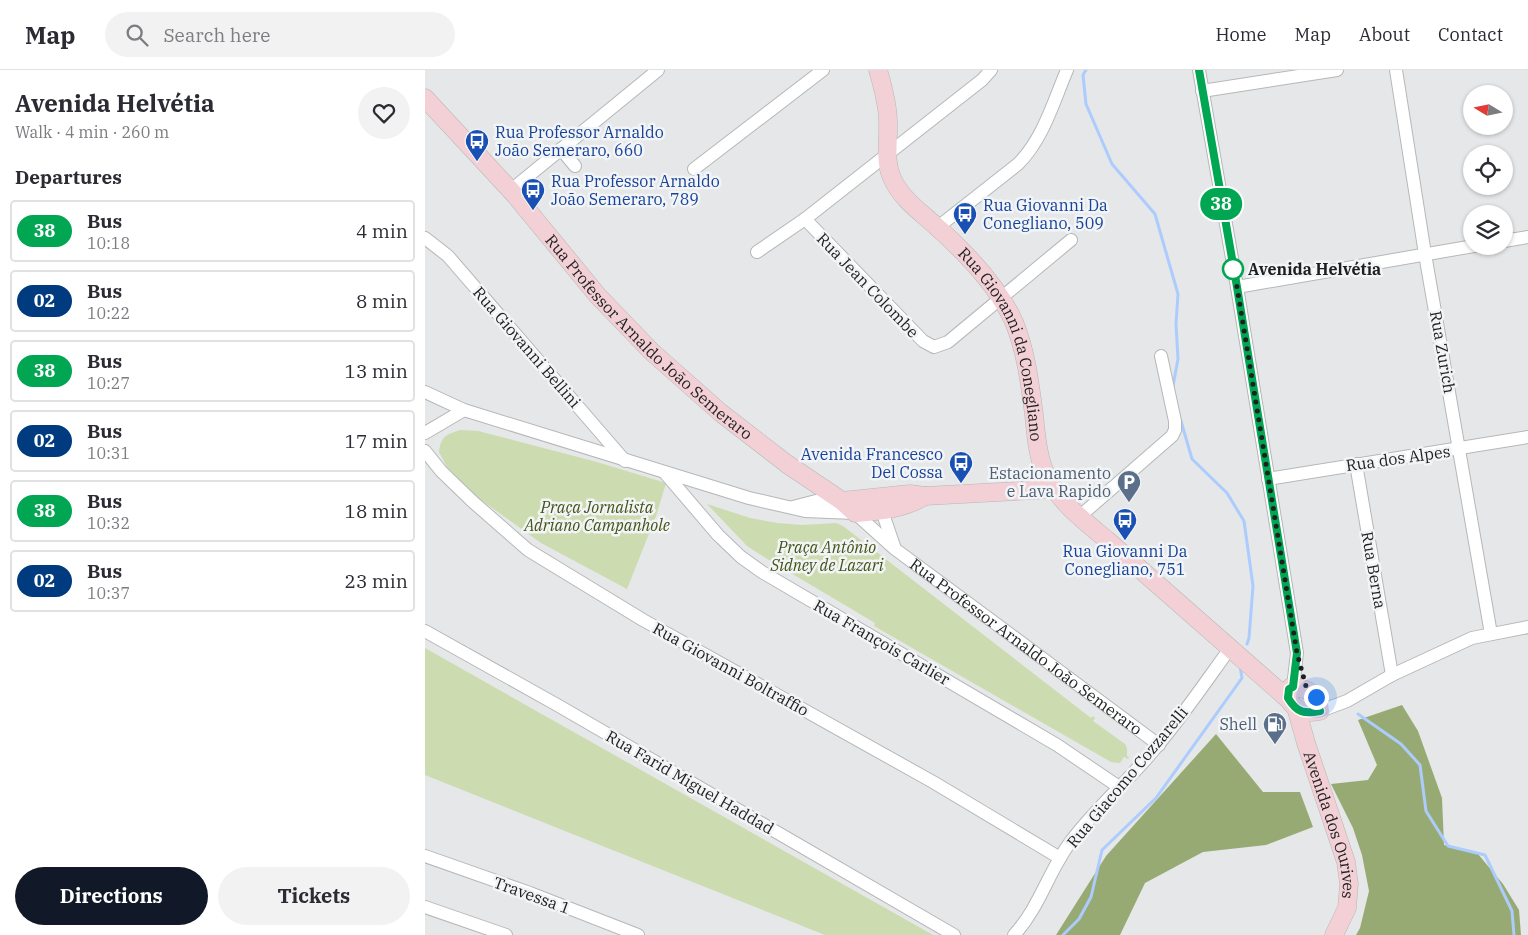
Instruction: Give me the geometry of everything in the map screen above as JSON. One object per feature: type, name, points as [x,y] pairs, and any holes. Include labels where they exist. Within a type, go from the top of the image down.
[{"type":"main road","name":"Rua Giovanni da Conegliano","points":[[878,70],[889,122],[887,155],[891,177],[901,194],[977,267],[1001,299],[1014,322],[1029,378],[1037,443],[1045,470],[1055,489],[1079,517],[1263,675],[1303,699]]},
{"type":"main road","name":"Rua Professor Arnaldo João Semeraro","points":[[425,98],[511,190],[598,296],[638,338],[727,418],[787,464],[842,500],[855,513]]},
{"type":"main road","points":[[855,513],[910,494],[925,496],[1055,489]]},
{"type":"main road","points":[[842,500],[877,505]]},
{"type":"main road","name":"Avenida dos Ourives","points":[[1303,699],[1309,726],[1306,743],[1346,862],[1349,884],[1347,908],[1333,935]]},
{"type":"street","points":[[511,190],[658,70]]},
{"type":"street","points":[[694,169],[823,70]]},
{"type":"street","points":[[757,252],[805,219],[982,80],[991,70]]},
{"type":"street","points":[[937,227],[1027,156],[1039,136],[1067,70]]},
{"type":"street","points":[[1199,70],[1201,91],[1237,287],[1303,699],[1347,701],[1392,675],[1472,638],[1528,627]]},
{"type":"street","points":[[1201,91],[1337,70]]},
{"type":"street","name":"Rua Zurich","points":[[1396,70],[1425,254],[1491,634]]},
{"type":"street","points":[[561,149],[575,166]]},
{"type":"street","name":"Rua Jean Colombe","points":[[805,219],[923,341],[934,347],[949,342],[1001,299]]},
{"type":"street","points":[[1513,240],[1528,237]]},
{"type":"street","name":"Rua Giovanni Bellini","points":[[425,238],[448,256],[625,461]]},
{"type":"street","points":[[1001,299],[1071,240]]},
{"type":"street","points":[[1237,287],[1463,248]]},
{"type":"street","points":[[1079,517],[1172,436],[1175,430],[1175,422],[1161,356]]},
{"type":"street","points":[[425,392],[464,410],[749,498],[818,513],[855,513]]},
{"type":"street","points":[[425,434],[464,410]]},
{"type":"street","name":"Rua dos Alpes","points":[[1268,479],[1528,437]]},
{"type":"street","name":"Rua Giovanni Boltraffio","points":[[425,451],[441,471],[527,550],[643,620],[933,782],[1060,858]]},
{"type":"street","name":"Rua Berna","points":[[1356,464],[1392,675]]},
{"type":"street","name":"Rua François Carlier","points":[[665,473],[717,536],[762,572],[1057,745],[1119,787]]},
{"type":"street","points":[[788,508],[816,501],[842,500]]},
{"type":"street","name":"Rua Professor Arnaldo João Semeraro","points":[[877,505],[895,549]]},
{"type":"street","name":"Rua Professor Arnaldo João Semeraro","points":[[855,513],[895,549],[1159,745]]},
{"type":"street","name":"Rua Farid Miguel Haddad","points":[[425,631],[559,706],[954,935]]},
{"type":"street","name":"Rua Giacomo Cozzarelli","points":[[1014,935],[1031,913],[1060,858],[1085,824],[1159,745],[1231,647]]},
{"type":"street","name":"Travessa 1","points":[[425,856],[530,893],[638,935]]},
{"type":"street","points":[[425,907],[506,935]]},
{"type":"green space","name":"Praça Jornalista Adriano Campanhole","points":[[460,430],[478,431],[597,462],[666,483],[656,516],[627,589],[541,543],[477,497],[447,467],[439,452],[443,439],[451,433]]},
{"type":"green space","name":"Praça Antônio Sidney de Lazari","points":[[707,504],[750,518],[777,523],[802,525],[836,523],[843,526],[1091,718],[1093,716],[1095,718],[1093,721],[1125,744],[1128,759],[1124,757],[1120,763],[1111,762],[874,626],[875,623],[747,546]]},
{"type":"green space","points":[[425,648],[933,935],[825,935],[425,775]]},
{"type":"green space","points":[[1402,705],[1418,731],[1442,798],[1444,845],[1478,854],[1503,884],[1519,910],[1521,935],[1356,935],[1360,928],[1369,891],[1362,855],[1353,828],[1331,784],[1368,780],[1377,765],[1358,720]]},
{"type":"green space","points":[[1216,734],[1263,792],[1300,792],[1313,827],[1266,845],[1203,852],[1145,883],[1120,935],[1056,935],[1106,856]]},
{"type":"waterway","points":[[1086,70],[1083,75],[1086,104],[1112,164],[1155,214],[1178,294],[1176,324],[1178,359],[1173,386]]},
{"type":"waterway","points":[[1181,421],[1192,459],[1227,493],[1244,521],[1253,586],[1247,644]]},
{"type":"waterway","points":[[1063,935],[1079,919],[1091,897],[1102,850],[1156,798],[1242,678],[1240,666]]},
{"type":"waterway","points":[[1358,714],[1401,744],[1420,765],[1426,811],[1448,846],[1485,855],[1512,911],[1514,935]]},
{"type":"bus line","name":"38","points":[[1199,70],[1201,91],[1237,287],[1297,653],[1293,687],[1289,689],[1288,698],[1297,710],[1305,712],[1320,711]]},
{"type":"place","name":"Rua Professor Arnaldo João Semeraro, 660","points":[[477,162]]},
{"type":"place","name":"Rua Professor Arnaldo João Semeraro, 789","points":[[533,211]]},
{"type":"place","name":"Rua Giovanni Da Conegliano, 509","points":[[965,235]]},
{"type":"place","name":"Avenida Helvétia","points":[[1233,269]]},
{"type":"place","name":"Avenida Francesco Del Cossa","points":[[961,484]]},
{"type":"place","name":"Estacionamento e Lava Rapido","points":[[1129,503]]},
{"type":"place","name":"Rua Giovanni Da Conegliano, 751","points":[[1125,541]]},
{"type":"place","name":"Shell","points":[[1275,745]]},
{"type":"route","points":[[1233,269],[1297,653],[1307,690],[1316,697]]}]
